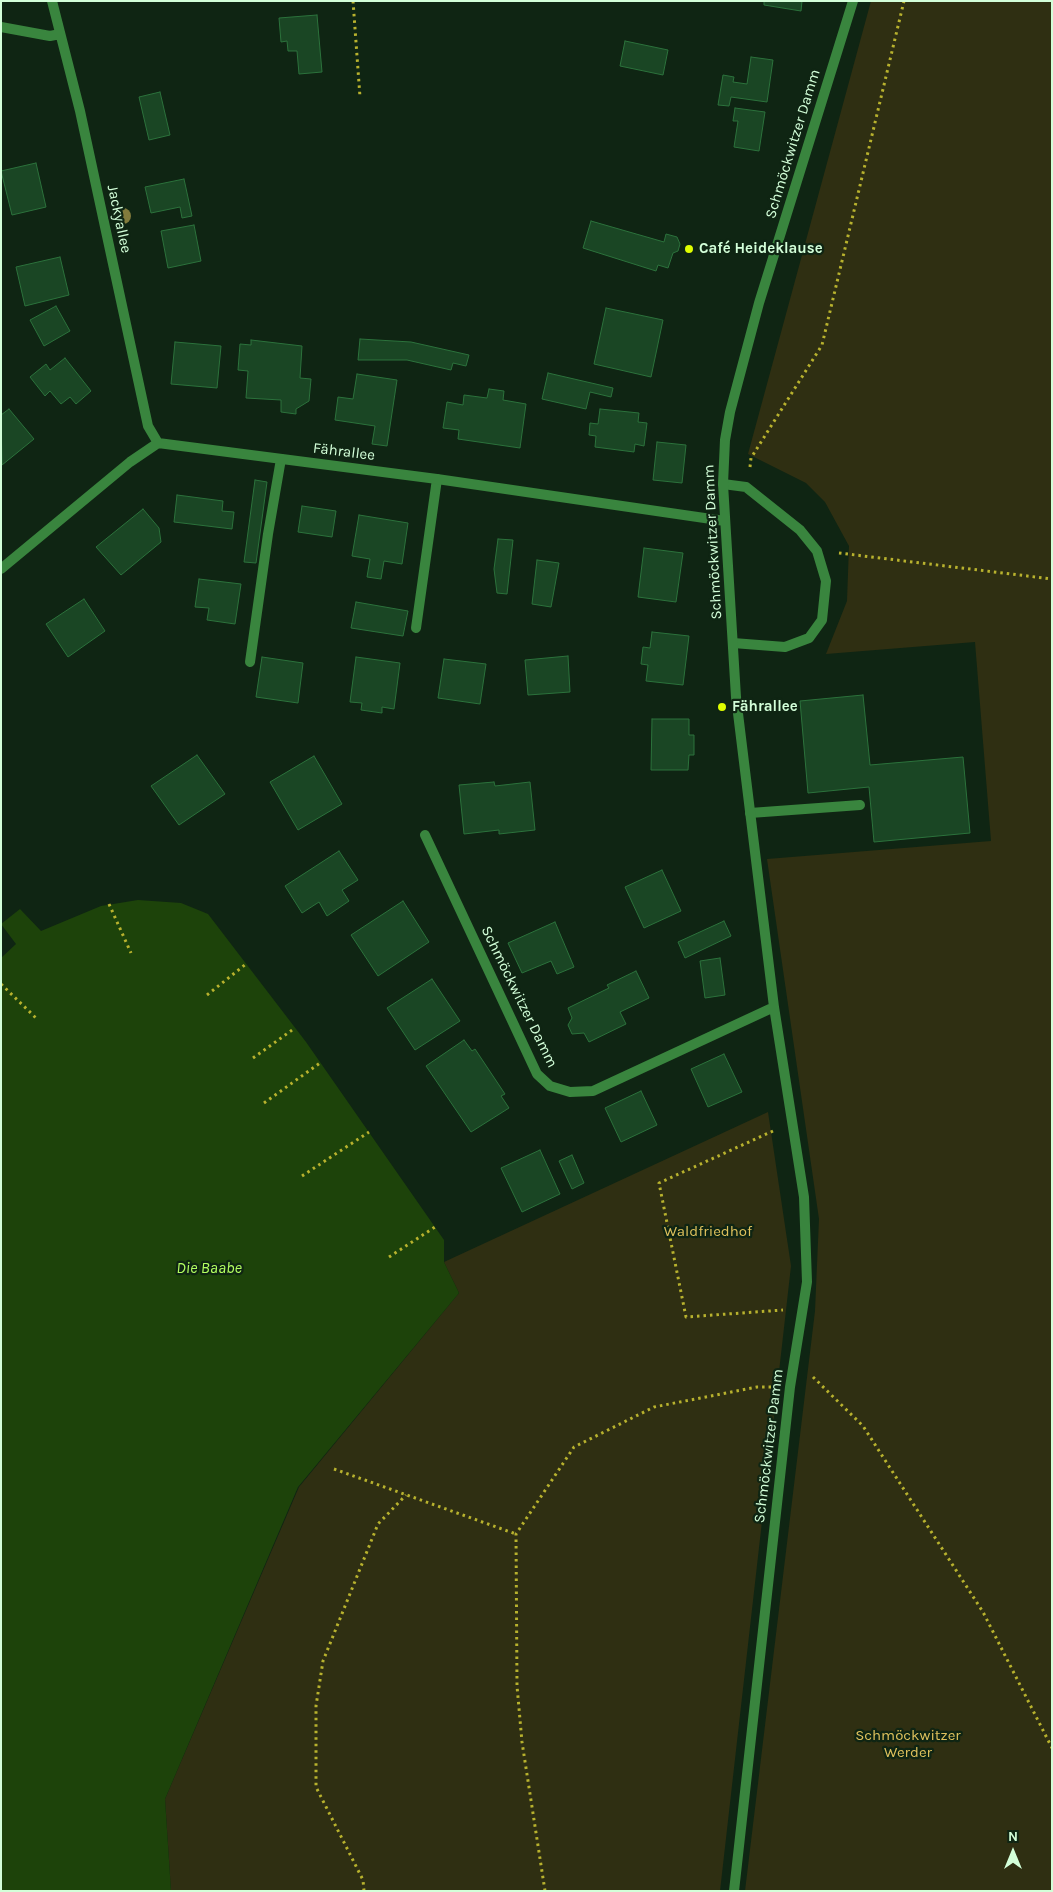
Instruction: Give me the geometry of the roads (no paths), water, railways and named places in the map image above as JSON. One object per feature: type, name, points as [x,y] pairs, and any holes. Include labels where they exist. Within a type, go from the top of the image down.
[{"type":"street","name":"Jackyallee","points":[[52,1],[80,111],[148,426],[158,443]]},
{"type":"street","name":"Schmöckwitzer Damm","points":[[734,1891],[790,1387],[804,1313],[807,1282],[804,1197],[774,1007],[736,697],[723,484],[725,440],[730,412],[752,330],[853,1]]},
{"type":"street","points":[[1,27],[50,36],[60,34]]},
{"type":"street","points":[[1,570],[130,462],[158,443]]},
{"type":"street","name":"Fährallee","points":[[158,443],[437,479],[725,521]]},
{"type":"street","points":[[250,662],[268,534],[281,459]]},
{"type":"street","points":[[416,628],[437,479]]},
{"type":"street","points":[[723,484],[746,487],[800,530],[817,551],[826,581],[822,620],[809,638],[785,647],[733,643]]},
{"type":"street","points":[[750,812],[860,805]]},
{"type":"street","name":"Schmöckwitzer Damm","points":[[425,835],[537,1074],[550,1086],[570,1092],[593,1091],[774,1007]]},
{"type":"water","name":"Die Baabe","points":[[138,900],[181,903],[208,914],[306,1042],[444,1240],[444,1262],[459,1293],[298,1487],[165,1799],[171,1891],[1,1891],[1,958],[16,944],[1,924],[20,909],[41,931],[101,906]]},
{"type":"place","name":"Café Heideklause","points":[[689,249]]},
{"type":"place","name":"Fährallee","points":[[722,707]]},
{"type":"park label","name":"Waldfriedhof","points":[[708,1232]]},
{"type":"park label","name":"Schmöckwitzer Werder","points":[[908,1744]]}]
